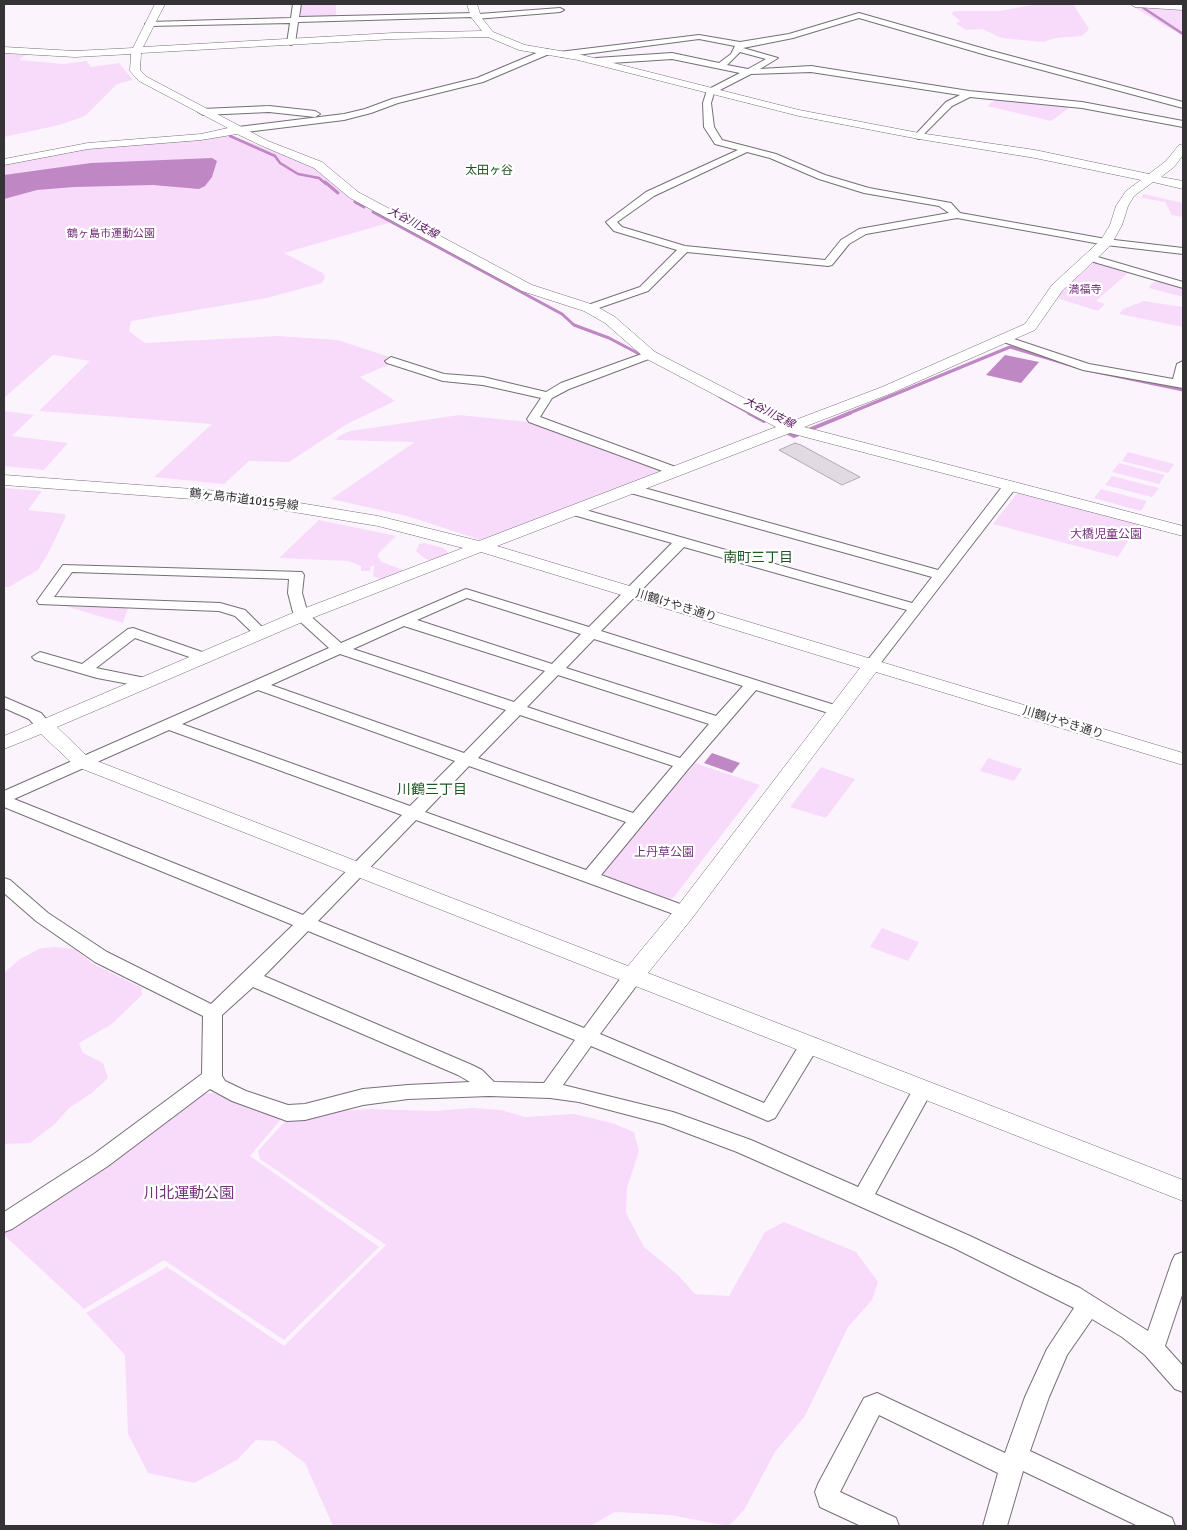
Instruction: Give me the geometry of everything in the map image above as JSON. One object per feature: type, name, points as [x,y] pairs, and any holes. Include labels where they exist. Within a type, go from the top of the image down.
[{"type":"street","points":[[160,4],[136,52],[135,71],[143,79],[264,144],[305,158],[318,165],[354,195],[527,288],[590,308],[610,320],[650,355],[799,430],[1183,531]]},
{"type":"street","points":[[290,43],[297,4]]},
{"type":"street","points":[[1135,4],[1183,7]]},
{"type":"street","points":[[149,24],[294,20],[340,15],[560,10]]},
{"type":"street","points":[[475,12],[489,34]]},
{"type":"street","points":[[739,46],[790,36],[859,15],[1114,87],[1183,104]]},
{"type":"street","points":[[4,50],[54,54],[136,52],[393,36],[489,34],[523,48],[596,62],[799,113],[919,136],[1036,154],[1183,185]]},
{"type":"street","points":[[562,54],[663,43],[699,37],[739,46],[774,58],[745,71],[710,92],[707,104],[709,127],[718,142],[773,156],[846,185],[868,191],[947,205],[957,215]]},
{"type":"street","points":[[720,66],[735,55],[739,46]]},
{"type":"street","points":[[4,162],[88,146],[201,138],[238,130],[344,117],[395,101],[480,80],[546,52]]},
{"type":"street","points":[[596,62],[672,56],[745,71],[816,70],[969,94],[1082,104],[1183,124]]},
{"type":"street","points":[[1082,104],[1114,87]]},
{"type":"street","points":[[919,136],[949,104],[969,94]]},
{"type":"street","points":[[203,112],[269,109],[344,117]]},
{"type":"street","points":[[4,743],[301,616],[676,472],[799,430],[1005,339],[1030,326],[1057,288],[1106,242],[1116,225],[1122,206],[1130,194],[1170,164],[1183,148]]},
{"type":"street","points":[[747,149],[650,194],[611,222],[618,229],[684,248],[828,263],[845,242],[863,231],[957,215],[1106,242],[1183,251]]},
{"type":"street","points":[[590,308],[644,289],[684,248]]},
{"type":"street","points":[[1091,258],[1183,285]]},
{"type":"street","points":[[1005,339],[1087,367],[1181,384],[1183,364]]},
{"type":"street","points":[[650,355],[565,386],[548,396],[533,419],[676,472]]},
{"type":"street","points":[[391,361],[443,377],[483,381],[548,396]]},
{"type":"street","name":"鶴ヶ島市道1015号線","points":[[4,480],[176,492],[272,502],[378,521],[481,547]]},
{"type":"street","points":[[550,1091],[587,1037],[633,976],[685,912],[915,608],[1010,486]]},
{"type":"street","points":[[632,489],[940,576]]},
{"type":"street","points":[[575,511],[915,608]]},
{"type":"street","points":[[681,542],[414,814],[304,922],[251,978],[213,1013],[212,1077],[218,1086],[287,1113],[305,1112],[356,1098],[384,1094],[489,1089],[550,1091],[580,1095],[666,1117],[744,1146],[862,1198],[986,1253],[1090,1305],[1130,1330],[1153,1348],[1183,1382]]},
{"type":"street","name":"川鶴けやき通り","points":[[481,547],[1183,759]]},
{"type":"street","points":[[261,632],[240,613],[220,607],[44,601],[68,568],[297,575],[295,593],[301,616],[339,649],[516,710],[683,764]]},
{"type":"street","points":[[4,796],[466,593],[838,711]]},
{"type":"street","points":[[404,621],[719,722]]},
{"type":"street","points":[[84,670],[133,632],[203,657]]},
{"type":"street","points":[[40,657],[84,670],[146,682]]},
{"type":"street","points":[[590,878],[683,764],[753,684]]},
{"type":"street","points":[[258,685],[636,820]]},
{"type":"street","points":[[4,702],[35,716],[82,762],[810,1044],[1183,1191]]},
{"type":"street","points":[[167,724],[685,912]]},
{"type":"street","points":[[4,801],[587,1037],[768,1113],[810,1044]]},
{"type":"street","points":[[4,884],[42,917],[101,958],[213,1013]]},
{"type":"street","points":[[251,978],[465,1070],[475,1075],[489,1089]]},
{"type":"street","points":[[5,1219],[101,1160],[212,1077]]},
{"type":"street","points":[[862,1198],[922,1089]]},
{"type":"street","points":[[1153,1348],[1179,1292],[1183,1262]]},
{"type":"street","points":[[995,1526],[1013,1462],[1037,1397],[1058,1349],[1090,1305]]},
{"type":"street","points":[[887,1526],[829,1498],[827,1492],[872,1405],[877,1403],[1162,1526]]},
{"type":"green space","points":[[300,4],[336,4],[336,18],[298,19]]},
{"type":"green space","points":[[1038,4],[1073,4],[1089,29],[1082,36],[1056,38],[1043,42],[1002,38],[982,29],[966,30],[956,24],[960,21],[952,14],[953,11],[1000,11]]},
{"type":"green space","points":[[1130,5],[1183,9],[1183,36]]},
{"type":"green space","points":[[4,52],[25,55],[19,60],[64,64],[86,61],[91,67],[119,63],[133,80],[117,84],[85,116],[59,125],[4,137]]},
{"type":"green space","points":[[997,99],[1064,105],[1068,109],[1051,121],[987,106]]},
{"type":"green space","name":"鶴ヶ島市運動公園","points":[[231,135],[312,166],[395,221],[284,253],[323,273],[325,278],[322,283],[267,298],[131,321],[129,331],[145,343],[278,336],[337,340],[399,360],[360,377],[395,401],[347,424],[289,462],[249,461],[224,484],[154,477],[212,424],[39,411],[90,361],[53,355],[4,398],[4,163],[98,145]]},
{"type":"green space","points":[[1143,194],[1183,203],[1183,217],[1172,215],[1165,202],[1142,198]]},
{"type":"green space","name":"満福寺","points":[[1095,262],[1129,272],[1096,301],[1105,304],[1098,311],[1054,297]]},
{"type":"green space","points":[[1160,280],[1183,287],[1183,297],[1149,288],[1151,284]]},
{"type":"green space","points":[[1144,301],[1183,307],[1183,327],[1119,314],[1123,309]]},
{"type":"green space","points":[[4,411],[34,415],[12,436],[68,443],[44,470],[4,466]]},
{"type":"green space","points":[[459,415],[529,422],[665,472],[481,540],[407,516],[331,499],[415,442],[336,440],[339,436],[350,431]]},
{"type":"green space","points":[[1128,452],[1174,464],[1168,473],[1122,461]]},
{"type":"green space","points":[[1119,463],[1165,475],[1159,484],[1112,472]]},
{"type":"green space","points":[[1112,476],[1159,488],[1152,497],[1105,485]]},
{"type":"green space","points":[[4,488],[42,491],[28,510],[64,514],[66,516],[38,570],[9,587],[4,587]]},
{"type":"green space","points":[[1101,489],[1147,501],[1141,511],[1094,498]]},
{"type":"green space","name":"大橋児童公園","points":[[1018,492],[1139,524],[1118,557],[993,524]]},
{"type":"green space","points":[[319,520],[396,536],[378,554],[378,557],[382,562],[406,571],[382,580],[373,576],[374,566],[371,566],[370,571],[361,571],[361,566],[348,561],[279,558]]},
{"type":"green space","points":[[424,543],[444,548],[449,554],[431,561],[424,558],[416,551],[419,544]]},
{"type":"green space","points":[[65,606],[128,608],[123,623]]},
{"type":"green space","points":[[988,758],[1022,769],[1014,781],[980,771]]},
{"type":"green space","name":"上丹草公園","points":[[695,763],[760,785],[674,897],[667,900],[601,875]]},
{"type":"green space","points":[[821,767],[855,779],[826,818],[790,807]]},
{"type":"green space","points":[[882,928],[919,942],[908,961],[870,947]]},
{"type":"green space","points":[[41,948],[74,949],[95,965],[142,988],[142,995],[112,1024],[79,1043],[83,1053],[103,1063],[108,1078],[92,1093],[69,1108],[55,1124],[30,1143],[4,1144],[4,973],[20,959]]},
{"type":"green space","name":"川北運動公園","points":[[214,1093],[281,1119],[250,1156],[379,1247],[284,1340],[164,1260],[84,1309],[4,1235],[4,1232],[200,1094]]},
{"type":"green space","points":[[472,1108],[501,1110],[525,1117],[574,1114],[612,1123],[634,1132],[639,1151],[627,1188],[626,1213],[644,1247],[678,1275],[695,1294],[729,1296],[765,1232],[784,1222],[856,1252],[878,1282],[872,1300],[848,1327],[805,1416],[775,1452],[744,1510],[729,1526],[670,1515],[615,1512],[590,1526],[333,1526],[305,1463],[275,1441],[256,1440],[237,1460],[194,1483],[148,1473],[128,1434],[125,1355],[86,1313],[167,1267],[284,1346],[386,1245],[260,1159],[258,1151],[287,1119],[334,1111],[370,1109],[434,1111]]},
{"type":"shaded area","points":[[212,158],[217,161],[212,177],[205,186],[199,189],[153,185],[74,187],[37,190],[4,199],[4,175],[91,163]]},
{"type":"shaded area","points":[[1005,355],[1039,362],[1021,383],[986,375]]},
{"type":"shaded area","points":[[712,753],[740,763],[732,773],[704,763]]},
{"type":"building","points":[[795,443],[860,477],[842,485],[779,450]]},
{"type":"waterway","points":[[1139,5],[1183,34]]},
{"type":"waterway","points":[[230,136],[275,156],[280,163],[298,174],[319,178],[326,184]]},
{"type":"waterway","points":[[325,182],[338,193]]},
{"type":"waterway","points":[[355,202],[364,207]]},
{"type":"waterway","name":"大谷川支線","points":[[373,212],[562,314],[574,325],[609,338],[645,357]]},
{"type":"waterway","name":"大谷川支線","points":[[847,414],[1010,347],[1080,368]]},
{"type":"waterway","name":"大谷川支線","points":[[1087,370],[1183,390]]},
{"type":"waterway","name":"大谷川支線","points":[[720,397],[751,414]]},
{"type":"waterway","name":"大谷川支線","points":[[749,413],[764,421]]},
{"type":"waterway","name":"大谷川支線","points":[[784,431],[794,436],[850,413]]},
{"type":"district","name":"太田ヶ谷","points":[[489,171]]},
{"type":"district","name":"南町三丁目","points":[[758,558]]},
{"type":"district","name":"川鶴三丁目","points":[[432,790]]}]
